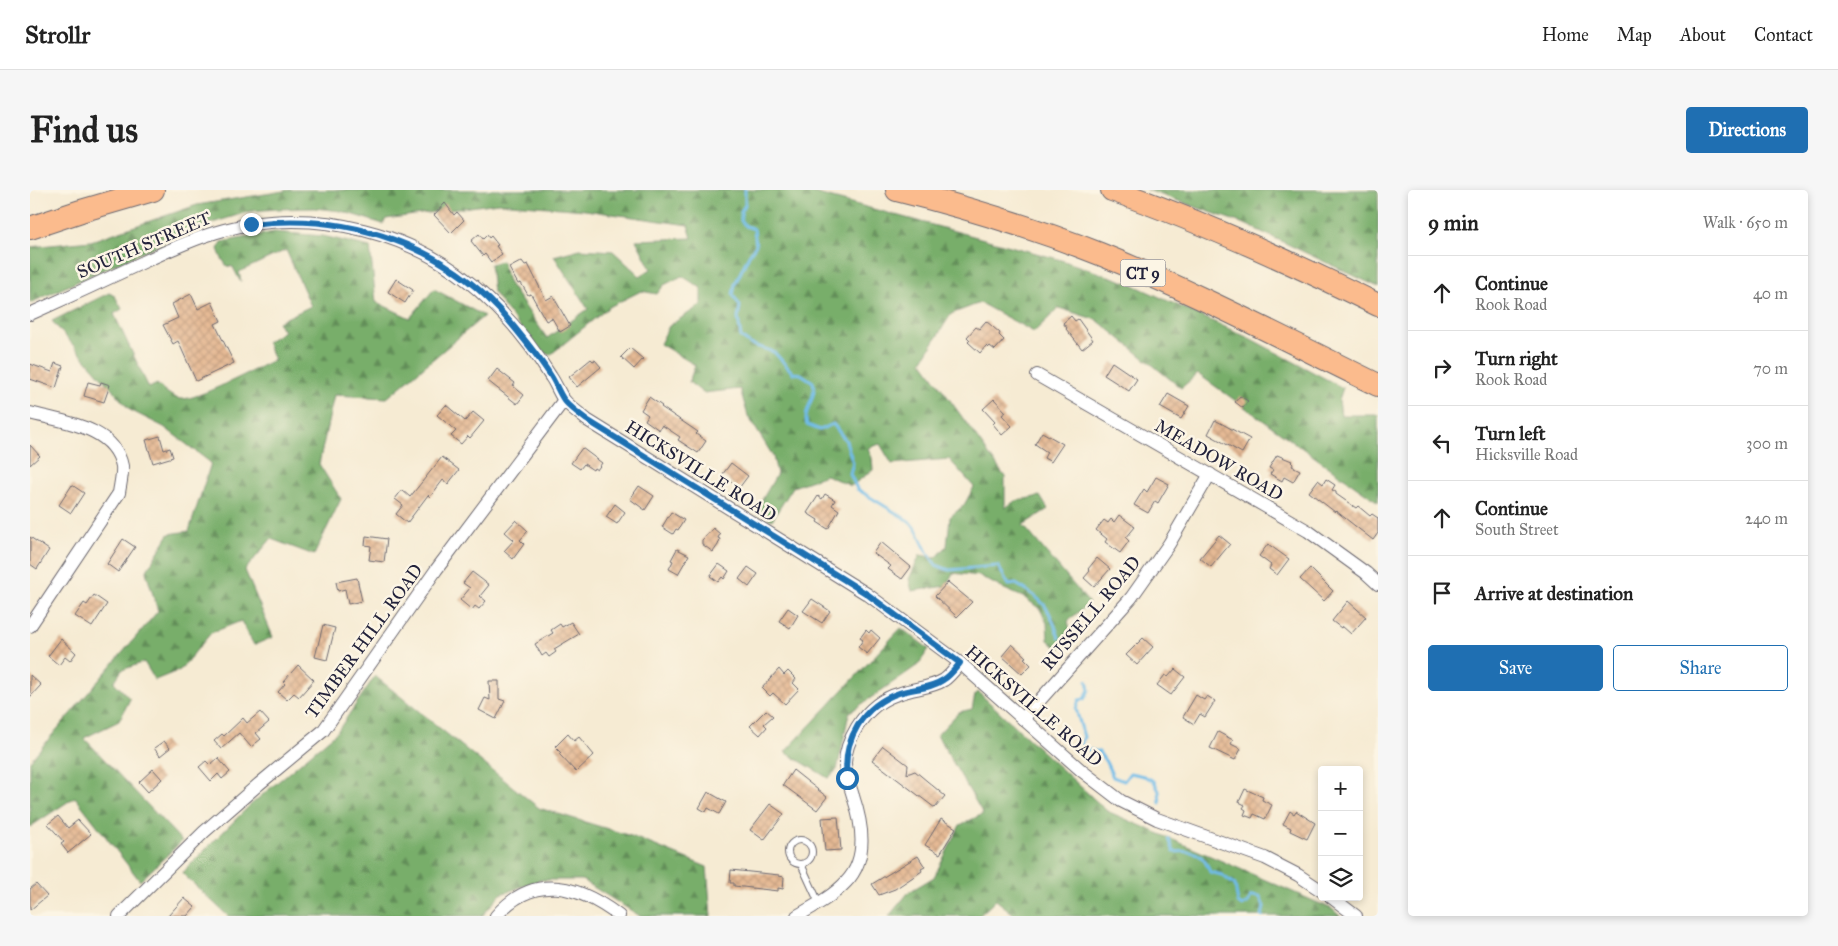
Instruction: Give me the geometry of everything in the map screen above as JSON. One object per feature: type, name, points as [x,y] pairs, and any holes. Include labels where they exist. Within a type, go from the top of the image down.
[{"type":"highway","points":[[30,228],[81,210],[154,190]]},
{"type":"highway","name":"CT 9","points":[[897,190],[1018,224],[1119,262],[1195,295],[1378,385]]},
{"type":"highway","points":[[1112,190],[1169,210],[1235,238],[1378,305]]},
{"type":"street","name":"SOUTH STREET","points":[[30,314],[175,248],[225,230],[275,222],[326,223],[352,227],[400,242],[434,258],[470,282],[495,305],[524,340],[552,377],[564,400]]},
{"type":"street","name":"MEADOW ROAD","points":[[1037,375],[1308,531],[1366,573],[1378,584]]},
{"type":"street","name":"HICKSVILLE ROAD","points":[[564,400],[587,420],[867,594],[960,663],[1082,771],[1116,797],[1138,811],[1166,823],[1266,858],[1318,888]]},
{"type":"street","name":"TIMBER HILL ROAD","points":[[120,916],[204,832],[323,731],[436,570],[564,400]]},
{"type":"street","points":[[30,413],[92,430],[114,447],[122,467],[118,493],[30,626]]},
{"type":"street","name":"RUSSELL ROAD","points":[[1023,719],[1131,598],[1170,544],[1210,474]]},
{"type":"street","points":[[797,916],[828,898],[848,881],[858,863],[862,844],[860,817],[847,778],[845,763],[848,747],[856,729],[866,714],[882,701],[899,693],[933,686],[945,679],[960,663]]},
{"type":"street","points":[[496,916],[513,900],[524,893],[552,887],[572,890],[590,897],[619,916]]},
{"type":"street","points":[[1336,901],[1356,916]]},
{"type":"lane","points":[[801,864],[819,903]]},
{"type":"green space","points":[[290,190],[803,190],[1058,259],[1129,283],[1251,339],[1343,388],[1339,400],[1341,415],[1378,415],[1378,502],[1198,374],[1181,388],[1097,320],[1059,308],[1034,332],[980,303],[951,314],[922,361],[1005,477],[1005,508],[1015,501],[1040,496],[1048,509],[1023,525],[1089,603],[1068,621],[1071,634],[1069,642],[1058,649],[1048,640],[1047,623],[1040,609],[1025,598],[980,576],[953,573],[946,586],[912,591],[909,579],[920,555],[936,558],[947,546],[950,517],[964,505],[974,487],[949,459],[892,464],[880,444],[868,448],[872,458],[873,470],[851,486],[826,475],[793,487],[772,520],[755,512],[777,474],[773,456],[748,416],[740,389],[703,393],[689,382],[695,365],[660,344],[669,326],[701,305],[701,288],[682,276],[664,285],[657,294],[641,291],[609,307],[550,355],[537,350],[493,292],[490,264],[502,261],[508,282],[547,338],[588,309],[554,256],[580,249],[613,251],[640,276],[651,269],[636,240],[692,238],[688,225],[585,210],[498,203],[386,219],[383,224],[341,211],[314,208],[251,211],[196,228],[30,303],[30,247],[91,241],[197,205]]},
{"type":"green space","points":[[1147,190],[1378,190],[1378,287],[1247,225]]},
{"type":"green space","points":[[274,232],[323,236],[370,247],[376,302],[410,318],[434,289],[484,316],[387,398],[334,395],[319,464],[341,499],[314,555],[271,539],[245,570],[273,637],[254,645],[241,621],[211,633],[180,670],[155,680],[144,662],[122,670],[114,682],[130,699],[119,721],[84,738],[182,841],[140,881],[75,797],[30,827],[30,761],[158,611],[146,572],[169,534],[189,531],[211,463],[164,427],[130,410],[52,321],[109,293],[115,296],[122,309],[114,314],[149,388],[157,384],[171,395],[180,399],[212,390],[274,360],[267,342],[284,331],[278,322],[311,306],[286,250],[239,272],[241,281],[233,267],[227,266],[222,259],[218,249],[222,242]]},
{"type":"green space","points":[[901,628],[929,649],[918,665],[849,713],[837,770],[828,778],[785,752]]},
{"type":"green space","points":[[375,676],[539,808],[631,836],[707,867],[711,916],[640,916],[582,880],[540,880],[501,894],[482,916],[228,916],[182,873],[248,807],[337,732]]},
{"type":"green space","points":[[978,692],[1107,811],[1332,909],[1340,916],[1016,916],[996,900],[979,916],[889,916],[909,892],[934,877],[960,825],[983,814],[937,735],[959,712],[972,709],[975,695]]},
{"type":"building","points":[[445,203],[454,215],[457,212],[464,220],[451,233],[434,215]]},
{"type":"building","points":[[479,234],[483,239],[487,235],[489,238],[491,236],[502,254],[491,262],[485,254],[483,256],[471,241]]},
{"type":"building","points":[[522,261],[525,265],[528,264],[546,300],[553,296],[570,326],[560,332],[552,318],[546,321],[531,294],[528,295],[521,283],[518,284],[509,268]]},
{"type":"building","points":[[396,279],[413,290],[405,303],[388,292]]},
{"type":"building","points":[[191,294],[198,309],[212,302],[221,321],[215,324],[234,363],[196,381],[178,341],[173,344],[163,325],[178,318],[172,304]]},
{"type":"building","points":[[1071,316],[1075,321],[1078,319],[1093,340],[1082,349],[1063,323]]},
{"type":"building","points":[[986,321],[1000,333],[999,335],[1004,340],[995,350],[990,346],[988,348],[986,346],[980,353],[968,342],[970,340],[967,337],[976,327],[979,329]]},
{"type":"building","points":[[630,348],[643,359],[634,369],[621,357]]},
{"type":"building","points":[[591,359],[595,360],[601,367],[577,387],[569,377]]},
{"type":"building","points":[[1112,362],[1137,379],[1129,391],[1104,375]]},
{"type":"building","points":[[55,363],[63,366],[56,388],[30,379],[30,364],[52,372]]},
{"type":"building","points":[[497,369],[515,383],[513,386],[524,395],[517,404],[488,381]]},
{"type":"building","points":[[88,382],[100,385],[101,382],[110,385],[104,402],[84,396]]},
{"type":"building","points":[[1168,394],[1189,406],[1181,419],[1160,407]]},
{"type":"building","points":[[1240,396],[1248,401],[1243,408],[1235,402]]},
{"type":"building","points":[[649,397],[698,432],[696,434],[706,441],[698,453],[678,440],[680,437],[662,425],[659,430],[645,420],[648,415],[641,410]]},
{"type":"building","points":[[994,399],[1006,412],[1002,415],[1012,426],[1002,435],[993,424],[995,422],[983,409]]},
{"type":"building","points":[[446,405],[465,421],[473,412],[484,421],[470,438],[468,436],[461,444],[451,436],[456,431],[437,415]]},
{"type":"building","points":[[1215,420],[1250,439],[1242,453],[1208,434]]},
{"type":"building","points":[[1042,432],[1063,444],[1051,462],[1044,458],[1047,452],[1035,444]]},
{"type":"building","points":[[160,436],[164,450],[170,448],[173,457],[153,463],[146,440]]},
{"type":"building","points":[[30,445],[40,456],[30,465]]},
{"type":"building","points":[[582,448],[602,463],[597,470],[594,468],[593,470],[584,464],[580,469],[571,463]]},
{"type":"building","points":[[1277,455],[1292,461],[1292,466],[1300,470],[1293,482],[1284,477],[1282,481],[1270,474],[1273,470],[1269,468]]},
{"type":"building","points":[[442,457],[459,470],[448,484],[443,480],[430,497],[428,495],[407,523],[396,514],[403,505],[395,499],[402,490],[410,497]]},
{"type":"building","points":[[731,463],[748,476],[739,488],[722,475]]},
{"type":"building","points":[[1156,477],[1169,484],[1158,503],[1155,501],[1148,513],[1134,505],[1144,489],[1147,492]]},
{"type":"building","points":[[1326,479],[1335,485],[1332,490],[1336,494],[1356,508],[1358,506],[1370,516],[1372,514],[1378,518],[1378,533],[1373,540],[1309,492],[1318,480],[1323,484]]},
{"type":"building","points":[[72,485],[84,493],[71,513],[59,505]]},
{"type":"building","points":[[639,486],[654,496],[645,510],[630,499]]},
{"type":"building","points":[[825,494],[835,500],[832,505],[839,510],[828,529],[807,513],[818,496],[822,499]]},
{"type":"building","points":[[615,504],[625,512],[617,524],[606,517]]},
{"type":"building","points":[[671,512],[684,520],[673,534],[662,527]]},
{"type":"building","points":[[1119,515],[1135,527],[1126,538],[1129,541],[1120,553],[1105,542],[1107,539],[1096,530],[1104,520],[1108,523],[1111,519],[1114,522]]},
{"type":"building","points":[[516,520],[528,531],[520,540],[524,544],[513,559],[504,551],[514,540],[505,532]]},
{"type":"building","points":[[713,528],[720,534],[718,538],[720,539],[713,552],[702,544],[702,540]]},
{"type":"building","points":[[1219,535],[1230,544],[1211,567],[1200,558]]},
{"type":"building","points":[[366,536],[387,539],[384,562],[369,560],[371,546],[365,545]]},
{"type":"building","points":[[30,537],[49,550],[37,569],[30,564]]},
{"type":"building","points":[[123,539],[135,547],[118,572],[107,564]]},
{"type":"building","points":[[881,542],[911,567],[902,579],[888,569],[891,566],[873,553]]},
{"type":"building","points":[[1268,544],[1289,559],[1277,575],[1269,569],[1271,565],[1259,556]]},
{"type":"building","points":[[677,549],[689,555],[678,574],[669,569]]},
{"type":"building","points":[[1097,558],[1110,569],[1094,587],[1084,578],[1090,571],[1088,569]]},
{"type":"building","points":[[719,564],[729,571],[724,579],[722,577],[718,582],[710,576]]},
{"type":"building","points":[[748,567],[758,574],[749,587],[739,579]]},
{"type":"building","points":[[1310,568],[1333,591],[1324,601],[1300,579]]},
{"type":"building","points":[[472,572],[489,585],[480,596],[486,601],[479,609],[475,606],[472,610],[460,600],[470,588],[463,583]]},
{"type":"building","points":[[357,578],[362,601],[348,604],[345,589],[338,591],[336,582]]},
{"type":"building","points":[[948,582],[972,602],[957,617],[935,596]]},
{"type":"building","points":[[94,595],[107,604],[92,627],[75,616],[84,603],[87,605]]},
{"type":"building","points":[[812,599],[830,611],[822,623],[803,611]]},
{"type":"building","points":[[1348,601],[1366,617],[1351,634],[1342,626],[1341,628],[1332,621]]},
{"type":"building","points":[[788,608],[798,615],[790,628],[779,621]]},
{"type":"building","points":[[571,622],[579,634],[554,649],[556,652],[549,657],[546,653],[542,656],[535,644],[553,633],[551,630],[560,624],[562,627]]},
{"type":"building","points":[[323,625],[335,628],[327,660],[315,657]]},
{"type":"building","points":[[866,630],[869,633],[871,630],[880,638],[867,654],[858,647],[863,640],[860,638]]},
{"type":"building","points":[[1143,638],[1153,647],[1137,665],[1126,655]]},
{"type":"building","points":[[61,639],[76,653],[70,661],[65,657],[59,665],[48,656]]},
{"type":"building","points":[[1012,644],[1026,657],[1024,658],[1031,665],[1022,674],[1002,656]]},
{"type":"building","points":[[298,665],[314,680],[299,697],[294,693],[287,700],[278,692],[285,684],[283,682]]},
{"type":"building","points":[[779,669],[784,675],[788,671],[796,679],[793,683],[799,689],[785,704],[773,693],[770,696],[762,688]]},
{"type":"building","points":[[1175,669],[1185,677],[1171,695],[1157,685],[1165,675],[1168,677]]},
{"type":"building","points":[[30,675],[41,685],[30,697]]},
{"type":"building","points":[[489,681],[499,681],[499,699],[505,701],[496,719],[479,710],[485,698],[490,700]]},
{"type":"building","points":[[1196,695],[1204,700],[1207,696],[1215,701],[1205,717],[1200,714],[1194,724],[1183,717]]},
{"type":"building","points":[[766,710],[773,716],[764,724],[767,727],[760,735],[750,726]]},
{"type":"building","points":[[260,712],[269,722],[256,733],[261,739],[251,747],[239,733],[221,749],[214,741],[222,734],[224,736],[243,718],[247,723]]},
{"type":"building","points":[[1218,732],[1233,740],[1231,744],[1241,749],[1235,760],[1210,748]]},
{"type":"building","points":[[568,734],[574,741],[579,737],[594,755],[576,772],[555,747]]},
{"type":"building","points":[[164,741],[170,748],[160,756],[154,748]]},
{"type":"building","points":[[883,746],[908,765],[907,774],[915,771],[945,796],[935,808],[872,760]]},
{"type":"building","points":[[218,758],[230,772],[222,779],[218,774],[211,781],[199,767],[206,761],[210,765]]},
{"type":"building","points":[[153,769],[162,779],[148,792],[139,782]]},
{"type":"building","points":[[793,770],[827,797],[817,810],[783,785]]},
{"type":"building","points":[[1245,789],[1263,797],[1262,800],[1272,805],[1265,819],[1254,814],[1252,818],[1244,815],[1246,810],[1243,808],[1245,805],[1239,802]]},
{"type":"building","points":[[708,792],[726,802],[719,814],[708,808],[706,812],[699,808]]},
{"type":"building","points":[[770,804],[784,814],[764,840],[750,830]]},
{"type":"building","points":[[1290,811],[1294,814],[1296,811],[1315,823],[1307,839],[1290,831],[1291,828],[1283,824]]},
{"type":"building","points":[[58,816],[68,828],[78,820],[91,834],[68,853],[61,844],[64,842],[48,824]]},
{"type":"building","points":[[838,817],[841,850],[825,851],[822,818]]},
{"type":"building","points":[[941,819],[956,828],[940,854],[925,845]]},
{"type":"building","points":[[918,856],[925,867],[921,869],[922,871],[895,889],[879,895],[872,884]]},
{"type":"building","points":[[731,870],[779,875],[784,877],[783,889],[778,888],[778,891],[734,886],[734,883],[730,883]]},
{"type":"building","points":[[36,884],[47,896],[30,910],[30,889]]},
{"type":"building","points":[[184,898],[195,907],[187,916],[168,916]]},
{"type":"waterway","points":[[745,190],[745,205],[741,211],[741,221],[746,226],[754,229],[756,245],[735,284],[733,295],[740,306],[738,318],[741,337],[750,344],[774,352],[793,373],[801,374],[813,382],[814,388],[806,419],[807,425],[820,430],[833,424],[846,441],[853,463],[850,474],[857,489],[909,521],[917,531],[927,552],[936,565],[949,570],[998,566],[1009,585],[1016,584],[1044,605],[1052,618],[1059,638]]},
{"type":"waterway","points":[[1087,681],[1089,690],[1084,699],[1079,700],[1076,709],[1084,737],[1081,744],[1085,749],[1099,752],[1113,777],[1124,781],[1130,773],[1144,776],[1154,781],[1159,791],[1160,803]]},
{"type":"waterway","points":[[1169,839],[1174,852],[1193,852],[1197,854],[1204,861],[1210,872],[1222,875],[1235,885],[1238,903],[1242,906],[1248,903],[1251,896],[1260,897],[1264,907],[1262,916]]},
{"type":"route","points":[[251,224],[301,221],[352,227],[400,242],[449,267],[470,282],[508,319],[552,377],[564,400],[587,420],[867,594],[960,663],[945,679],[933,686],[899,693],[882,701],[866,714],[856,729],[848,747],[845,763],[847,778]]}]
